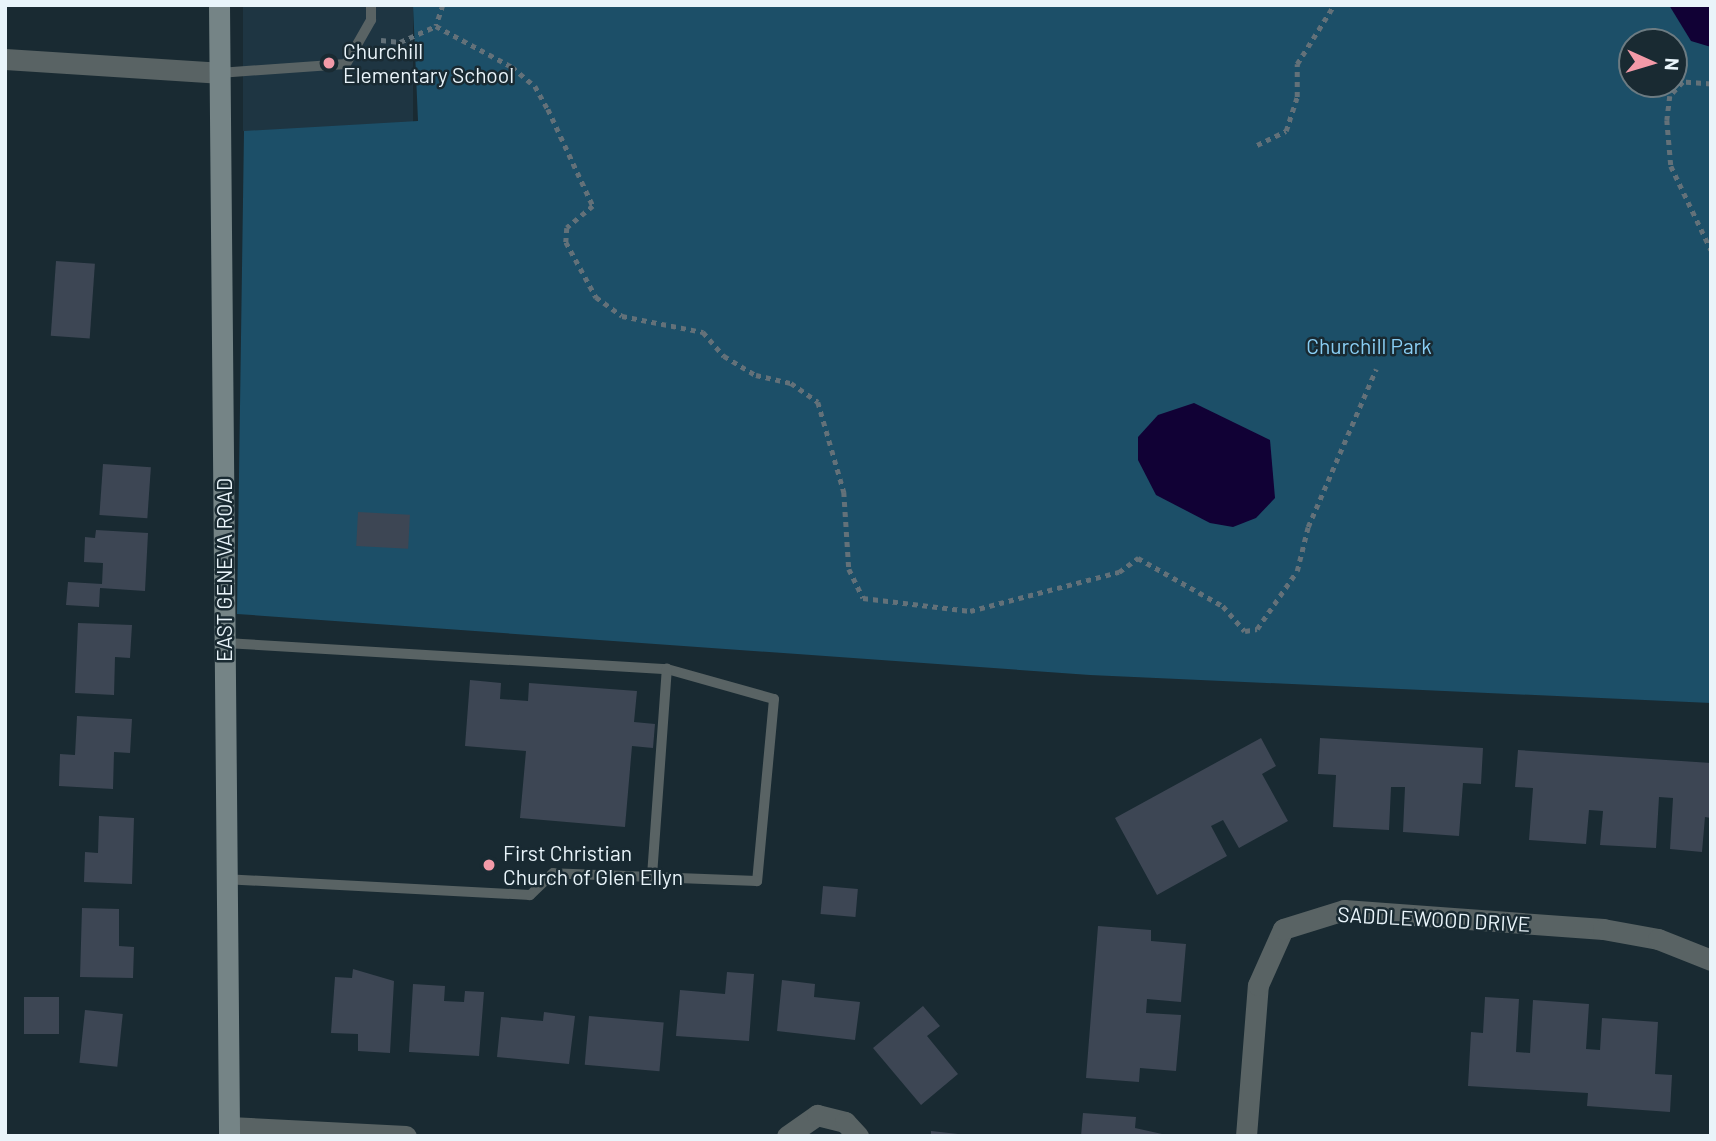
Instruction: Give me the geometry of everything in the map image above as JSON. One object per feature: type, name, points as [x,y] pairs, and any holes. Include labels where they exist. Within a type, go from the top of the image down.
[{"type":"main road","name":"EAST GENEVA ROAD","points":[[219,5],[229,1131]]},
{"type":"street","points":[[5,59],[219,73]]},
{"type":"street","name":"SADDLEWOOD DRIVE","points":[[1246,1136],[1258,985],[1283,929],[1344,910],[1589,928],[1658,939],[1711,960]]},
{"type":"street","points":[[787,1136],[817,1115],[845,1122],[858,1136]]},
{"type":"street","points":[[229,1131],[406,1136]]},
{"type":"lane","points":[[219,73],[346,64],[360,39],[371,5]]},
{"type":"lane","points":[[225,643],[667,669],[774,699],[757,881],[553,873],[530,895],[227,879]]},
{"type":"lane","points":[[652,876],[667,669]]},
{"type":"path","points":[[360,39],[400,42],[436,26],[443,5]]},
{"type":"path","points":[[1257,145],[1286,131],[1297,97],[1297,64],[1334,5]]},
{"type":"path","points":[[436,26],[488,52],[535,86],[593,205],[567,228],[566,242],[596,297],[622,316],[703,332],[724,356],[756,375],[791,383],[818,402],[844,492],[849,569],[863,598],[970,611],[1119,572],[1139,558],[1223,606],[1245,631],[1271,615],[1297,571],[1337,460],[1376,369]]},
{"type":"path","points":[[1711,84],[1683,82],[1670,96],[1667,120],[1671,166],[1711,250]]},
{"type":"shaded area","name":"Churchill Elementary School","points":[[243,5],[413,5],[413,131],[243,131]]},
{"type":"shaded area","points":[[1669,5],[1711,5],[1711,47],[1691,41],[1688,28],[1683,28]]},
{"type":"shaded area","points":[[1194,403],[1270,440],[1275,498],[1256,518],[1233,527],[1210,523],[1156,495],[1138,460],[1138,437],[1158,415]]},
{"type":"green space","name":"Churchill Park","points":[[413,5],[1711,5],[1711,703],[1090,675],[237,614],[244,131],[418,121]]},
{"type":"building","points":[[56,261],[95,264],[90,339],[51,336]]},
{"type":"building","points":[[103,464],[151,467],[147,518],[99,515]]},
{"type":"building","points":[[358,512],[410,515],[408,549],[356,546]]},
{"type":"building","points":[[96,530],[148,533],[145,591],[100,588],[99,607],[66,605],[68,582],[102,584],[103,563],[84,562],[85,537],[95,538]]},
{"type":"building","points":[[78,623],[132,625],[130,658],[115,657],[114,695],[75,693]]},
{"type":"building","points":[[470,680],[501,683],[500,699],[528,701],[529,683],[637,691],[634,722],[655,724],[653,748],[632,746],[625,827],[520,818],[526,751],[465,746]]},
{"type":"building","points":[[77,716],[132,719],[130,753],[114,752],[113,789],[59,786],[60,754],[75,755]]},
{"type":"building","points":[[1261,738],[1276,766],[1262,774],[1288,821],[1239,848],[1223,820],[1211,826],[1227,856],[1157,895],[1115,818]]},
{"type":"building","points":[[1320,738],[1483,748],[1481,784],[1463,783],[1459,836],[1403,832],[1405,787],[1391,787],[1389,830],[1333,827],[1336,775],[1318,774]]},
{"type":"building","points":[[1518,750],[1711,763],[1711,818],[1705,817],[1702,852],[1670,849],[1673,798],[1659,797],[1656,848],[1600,845],[1603,811],[1589,810],[1586,844],[1529,840],[1533,788],[1515,787]]},
{"type":"building","points":[[99,816],[134,818],[132,884],[84,882],[85,852],[98,853]]},
{"type":"building","points":[[823,886],[858,889],[855,917],[821,914]]},
{"type":"building","points":[[82,908],[119,909],[119,946],[134,947],[133,978],[80,977]]},
{"type":"building","points":[[1098,926],[1151,930],[1151,941],[1186,944],[1181,1002],[1147,999],[1146,1013],[1181,1015],[1176,1071],[1140,1068],[1139,1082],[1086,1078]]},
{"type":"building","points":[[353,969],[394,981],[390,1053],[358,1051],[358,1034],[331,1033],[335,977],[352,978]]},
{"type":"building","points":[[727,972],[754,974],[749,1041],[676,1036],[680,990],[725,994]]},
{"type":"building","points":[[782,980],[815,984],[814,997],[860,1002],[855,1040],[777,1031]]},
{"type":"building","points":[[413,984],[445,986],[444,1001],[464,1002],[465,991],[484,992],[479,1056],[409,1052]]},
{"type":"building","points":[[24,997],[59,997],[59,1034],[24,1034]]},
{"type":"building","points":[[1485,997],[1519,999],[1516,1052],[1530,1053],[1533,1000],[1589,1004],[1586,1049],[1600,1050],[1602,1018],[1658,1022],[1655,1074],[1672,1075],[1670,1112],[1587,1106],[1588,1093],[1468,1086],[1471,1032],[1483,1033]]},
{"type":"building","points":[[923,1006],[940,1026],[927,1036],[958,1074],[921,1105],[873,1048]]},
{"type":"building","points":[[85,1010],[123,1014],[117,1067],[79,1063]]},
{"type":"building","points":[[544,1012],[575,1016],[569,1064],[497,1057],[501,1017],[543,1021]]},
{"type":"building","points":[[589,1016],[664,1023],[659,1071],[585,1065]]},
{"type":"building","points":[[1083,1113],[1136,1117],[1135,1128],[1171,1136],[1081,1136]]},
{"type":"building","points":[[931,1131],[958,1134],[958,1136],[931,1136]]},
{"type":"place","name":"Churchill Elementary School","points":[[329,63]]},
{"type":"place","name":"First Christian Church of Glen Ellyn","points":[[489,865]]}]
